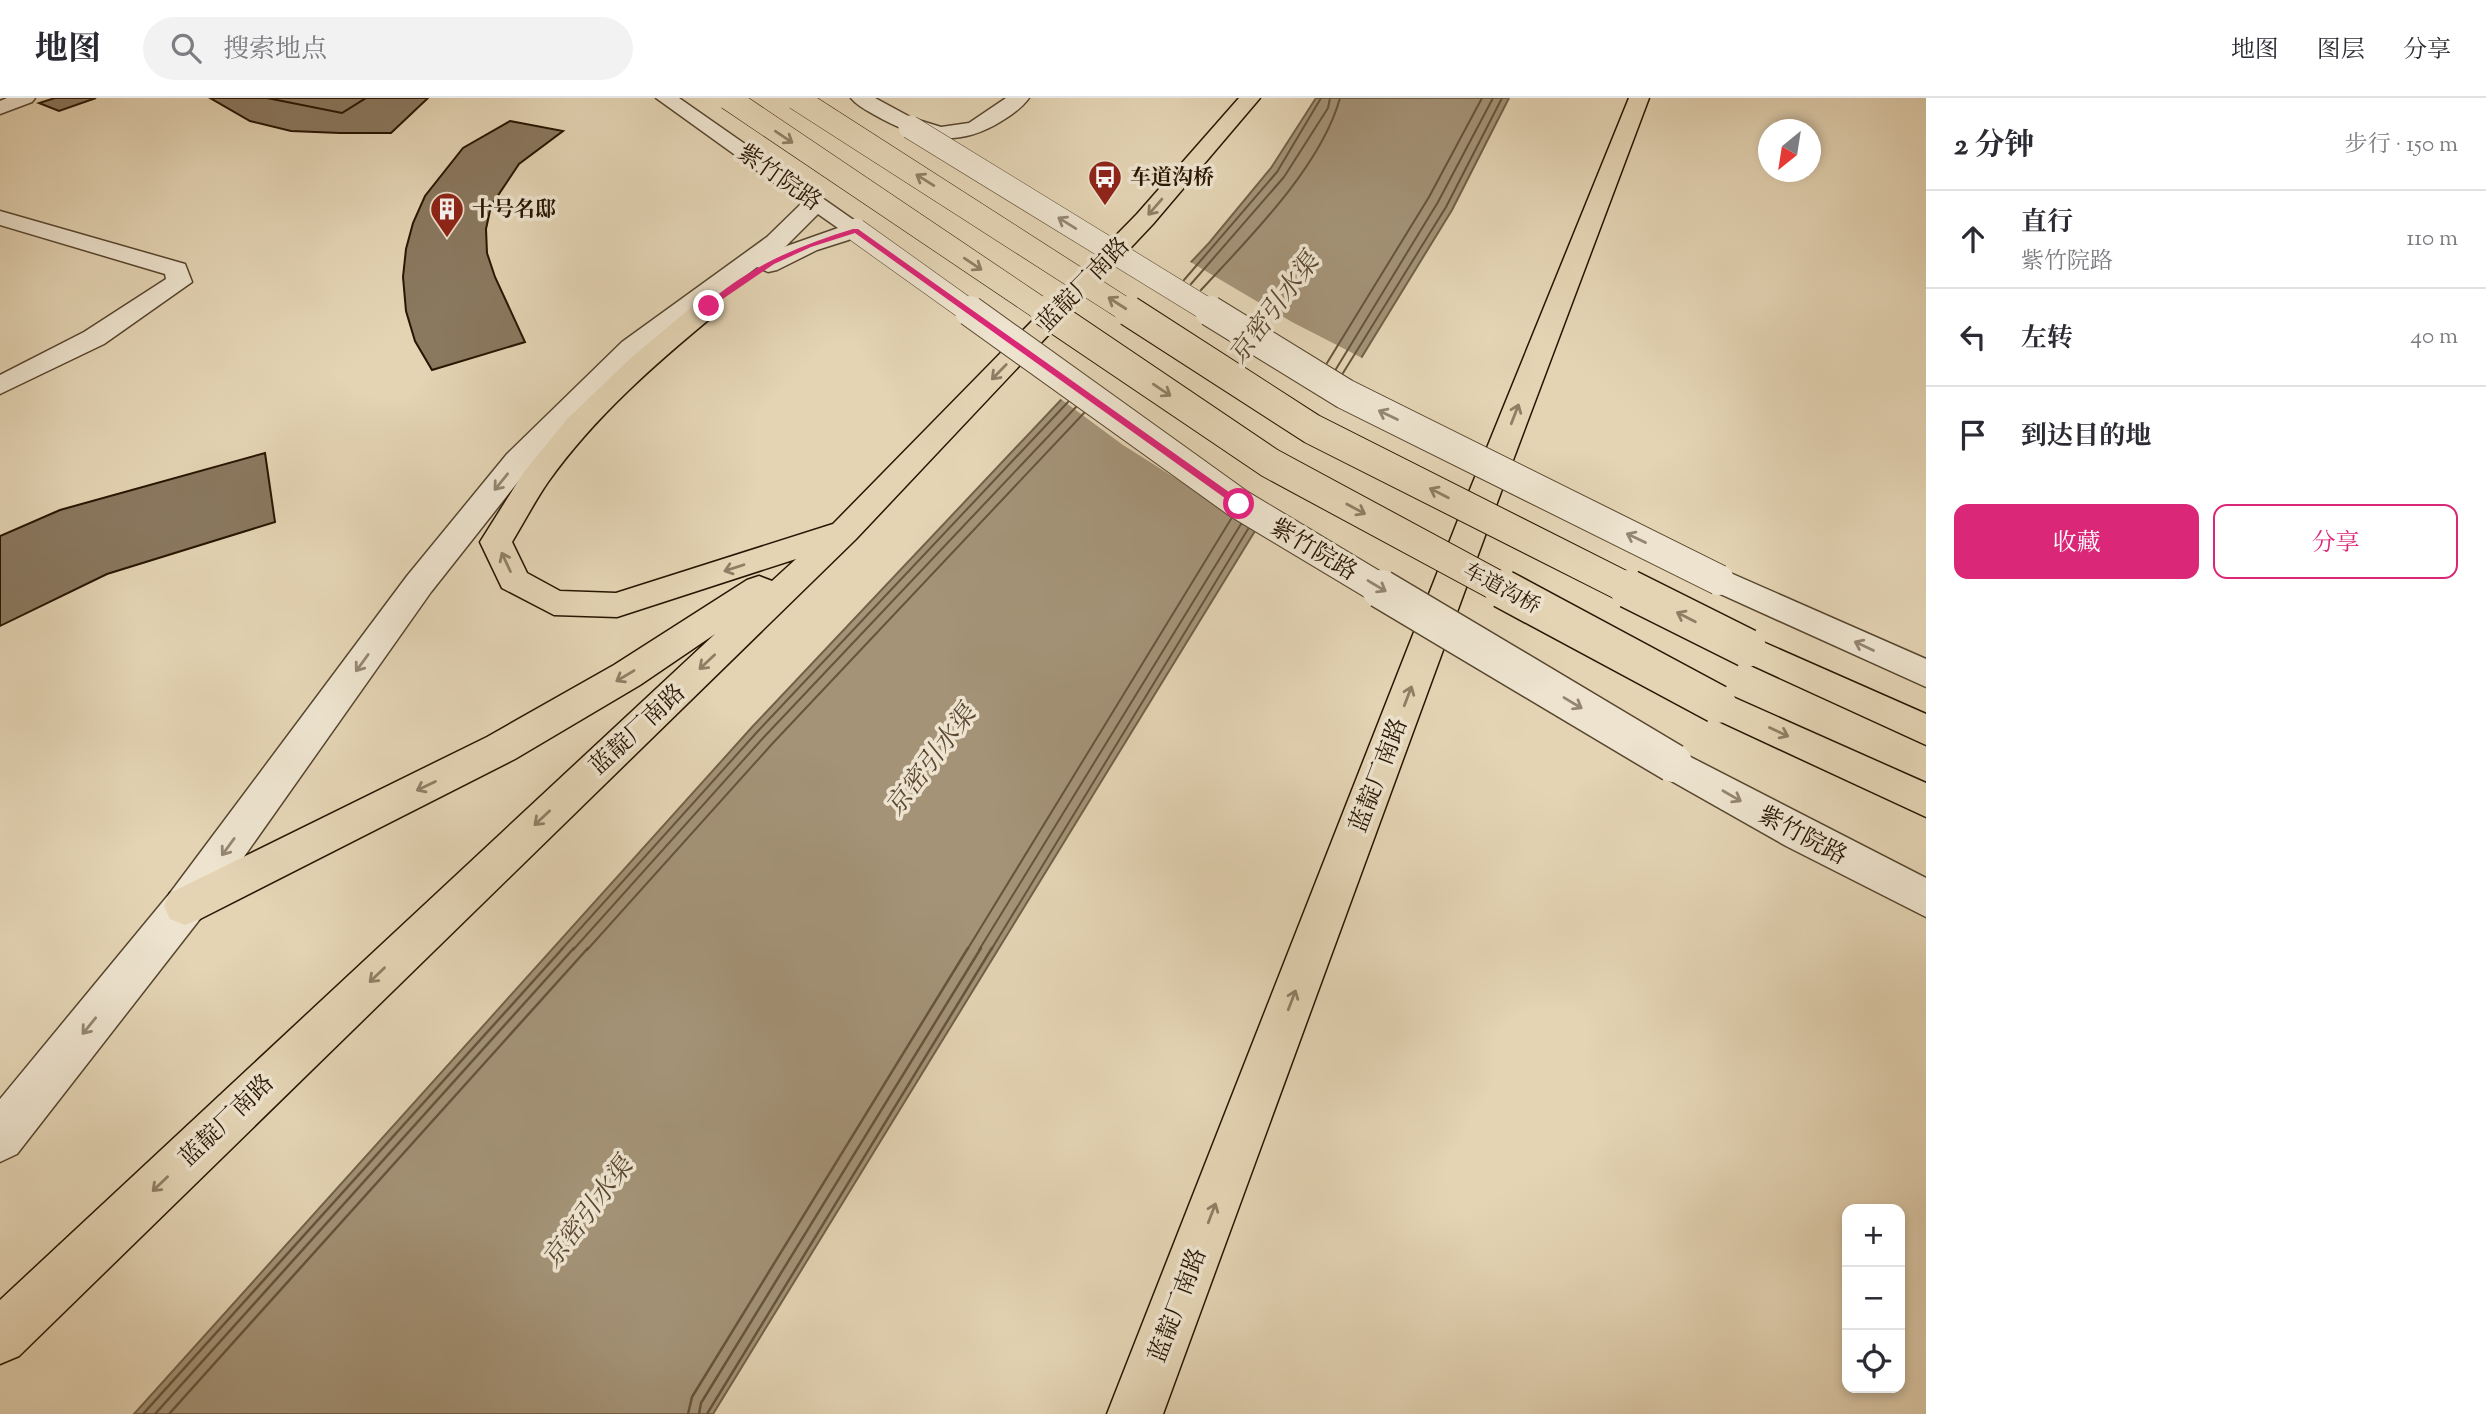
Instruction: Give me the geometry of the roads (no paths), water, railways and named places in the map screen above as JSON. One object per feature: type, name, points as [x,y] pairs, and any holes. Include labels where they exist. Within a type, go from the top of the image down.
[{"type":"highway","name":"车道沟桥","points":[[728,98],[1270,463],[1717,704],[1926,801]]},
{"type":"highway","points":[[796,98],[1312,429],[1747,648],[1926,730]]},
{"type":"highway","name":"蓝靛厂南路","points":[[1135,1414],[1485,492],[1639,98]]},
{"type":"highway","name":"蓝靛厂南路","points":[[0,1337],[845,531],[1145,219],[1249,99]]},
{"type":"highway","points":[[700,303],[596,406],[541,470],[496,542],[514,580],[554,603],[617,606],[845,531]]},
{"type":"highway","points":[[185,906],[501,748],[627,675],[845,531]]},
{"type":"street","points":[[0,108],[25,98]]},
{"type":"street","name":"紫竹院路","points":[[666,98],[817,202],[1239,504],[1673,763],[1800,834],[1926,899]]},
{"type":"street","points":[[861,98],[978,167],[1345,394],[1719,580],[1926,674]]},
{"type":"street","points":[[910,127],[944,134],[969,131],[993,121],[1019,98]]},
{"type":"street","points":[[978,167],[978,154],[985,144],[1033,98]]},
{"type":"street","points":[[700,303],[776,242],[817,202]]},
{"type":"street","points":[[0,218],[176,270],[179,282],[94,338],[0,386]]},
{"type":"street","points":[[0,1137],[185,906],[419,584],[518,461],[632,348],[700,303],[771,262],[808,245],[856,230]]},
{"type":"water","name":"京密引水渠","points":[[1316,98],[1509,98],[1452,210],[713,1414],[134,1414],[753,726],[1209,243],[1271,168]]},
{"type":"place","name":"车道沟桥","points":[[1105,207]]},
{"type":"place","name":"十号名邸","points":[[447,239]]}]
